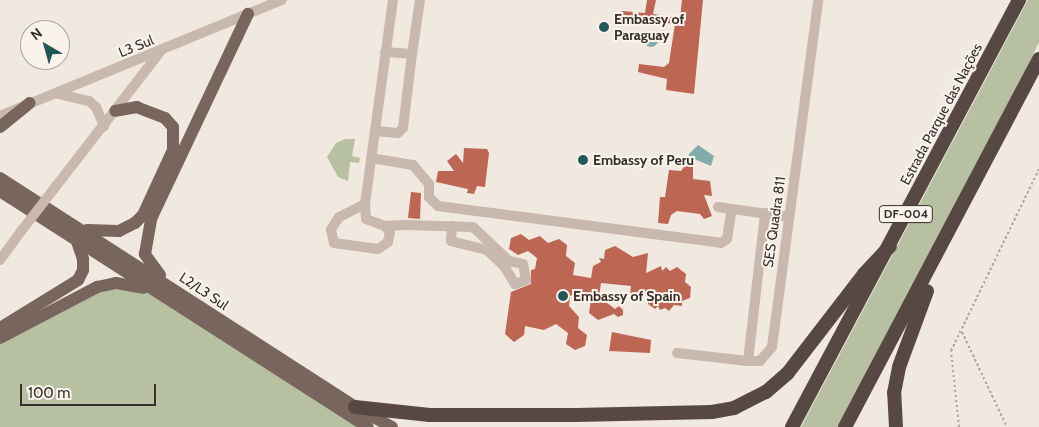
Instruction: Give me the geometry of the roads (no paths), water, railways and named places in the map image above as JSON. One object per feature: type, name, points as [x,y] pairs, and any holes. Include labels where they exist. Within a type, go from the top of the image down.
[{"type":"highway","name":"Estrada Parque das Nações","points":[[792,427],[890,246],[1019,0]]},
{"type":"highway","name":"DF-004","points":[[845,427],[946,241],[1039,59]]},
{"type":"highway","points":[[896,427],[894,393],[899,366],[946,241]]},
{"type":"highway","points":[[356,407],[430,415],[576,415],[712,412],[734,408],[766,392],[787,374],[864,274],[890,246]]},
{"type":"main road","points":[[170,286],[145,254],[151,219],[248,14]]},
{"type":"main road","points":[[0,127],[30,103]]},
{"type":"main road","points":[[84,229],[119,231],[136,223],[143,215],[173,150],[173,128],[165,118],[137,107],[115,111]]},
{"type":"main road","name":"L2/L3 Sul","points":[[0,178],[84,229],[356,407],[392,427]]},
{"type":"main road","name":"L2/L3 Sul","points":[[0,191],[368,427]]},
{"type":"main road","points":[[0,328],[78,280],[83,270],[83,260],[77,242]]},
{"type":"main road","points":[[0,338],[97,287],[116,283],[133,284],[157,292]]},
{"type":"street","name":"L3 Sul","points":[[0,116],[282,0]]},
{"type":"street","points":[[393,0],[365,204],[366,219],[385,226],[473,227],[488,246],[507,263]]},
{"type":"street","points":[[375,130],[398,133],[403,128],[420,0]]},
{"type":"street","name":"SES Quadra 811","points":[[748,361],[760,361],[772,347],[818,0]]},
{"type":"street","points":[[0,260],[161,50]]},
{"type":"street","points":[[385,52],[412,54]]},
{"type":"street","points":[[54,94],[72,94],[89,101],[96,107],[104,126]]},
{"type":"street","points":[[371,158],[413,165],[429,184],[429,197],[438,206],[721,243],[727,239],[732,209]]},
{"type":"street","points":[[365,204],[339,217],[331,230],[332,241],[337,244],[381,248],[388,242],[390,232],[385,226]]},
{"type":"street","points":[[718,207],[789,217]]},
{"type":"street","points":[[677,353],[748,361],[765,213]]},
{"type":"street","points":[[452,226],[451,240],[488,246]]},
{"type":"water","points":[[648,33],[654,33],[658,40],[654,47],[648,47],[644,43],[644,37]]},
{"type":"water","points":[[698,145],[714,156],[711,166],[687,156]]},
{"type":"place","name":"Embassy of Paraguay","points":[[604,27]]},
{"type":"place","name":"Embassy of Peru","points":[[583,160]]},
{"type":"place","name":"Embassy of Spain","points":[[563,296]]}]
